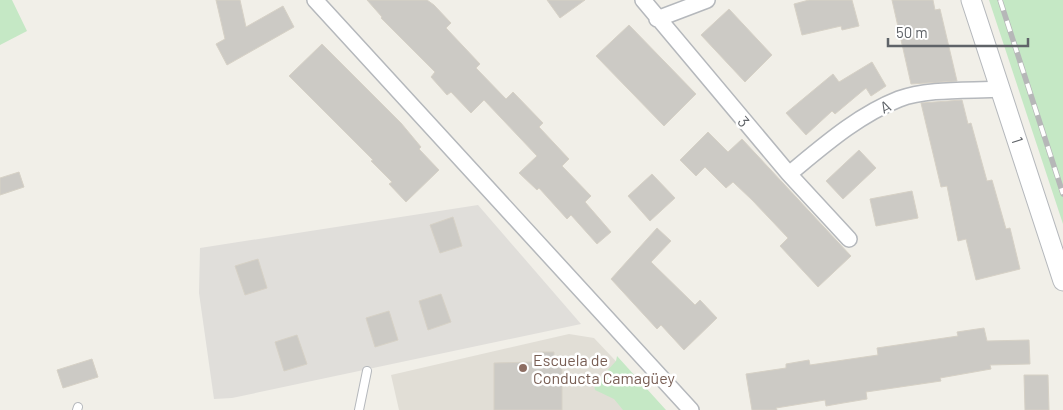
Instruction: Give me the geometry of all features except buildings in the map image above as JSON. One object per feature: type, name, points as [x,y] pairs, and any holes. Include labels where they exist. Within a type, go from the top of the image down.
[{"type":"street","points":[[316,0],[691,410]]},
{"type":"street","name":"3","points":[[643,0],[789,174],[849,239]]},
{"type":"street","points":[[657,19],[707,0]]},
{"type":"street","name":"1","points":[[971,0],[1063,281]]},
{"type":"street","name":"A","points":[[789,174],[838,134],[876,110],[900,98],[937,92],[1001,90]]},
{"type":"lane","points":[[360,410],[368,371]]},
{"type":"shaded area","points":[[478,205],[581,324],[232,398],[214,399],[199,293],[200,248]]},
{"type":"shaded area","name":"Escuela de Conducta Camagüey","points":[[569,334],[594,338],[662,410],[399,410],[391,375]]},
{"type":"green space","points":[[0,0],[12,0],[27,31],[0,45]]},
{"type":"green space","points":[[989,0],[1063,0],[1063,224]]},
{"type":"green space","points":[[617,356],[666,410],[623,410],[614,399],[595,390],[594,385],[616,361]]},
{"type":"railway","points":[[1000,0],[1063,194]]},
{"type":"place","name":"Escuela de Conducta Camagüey","points":[[523,368]]}]
